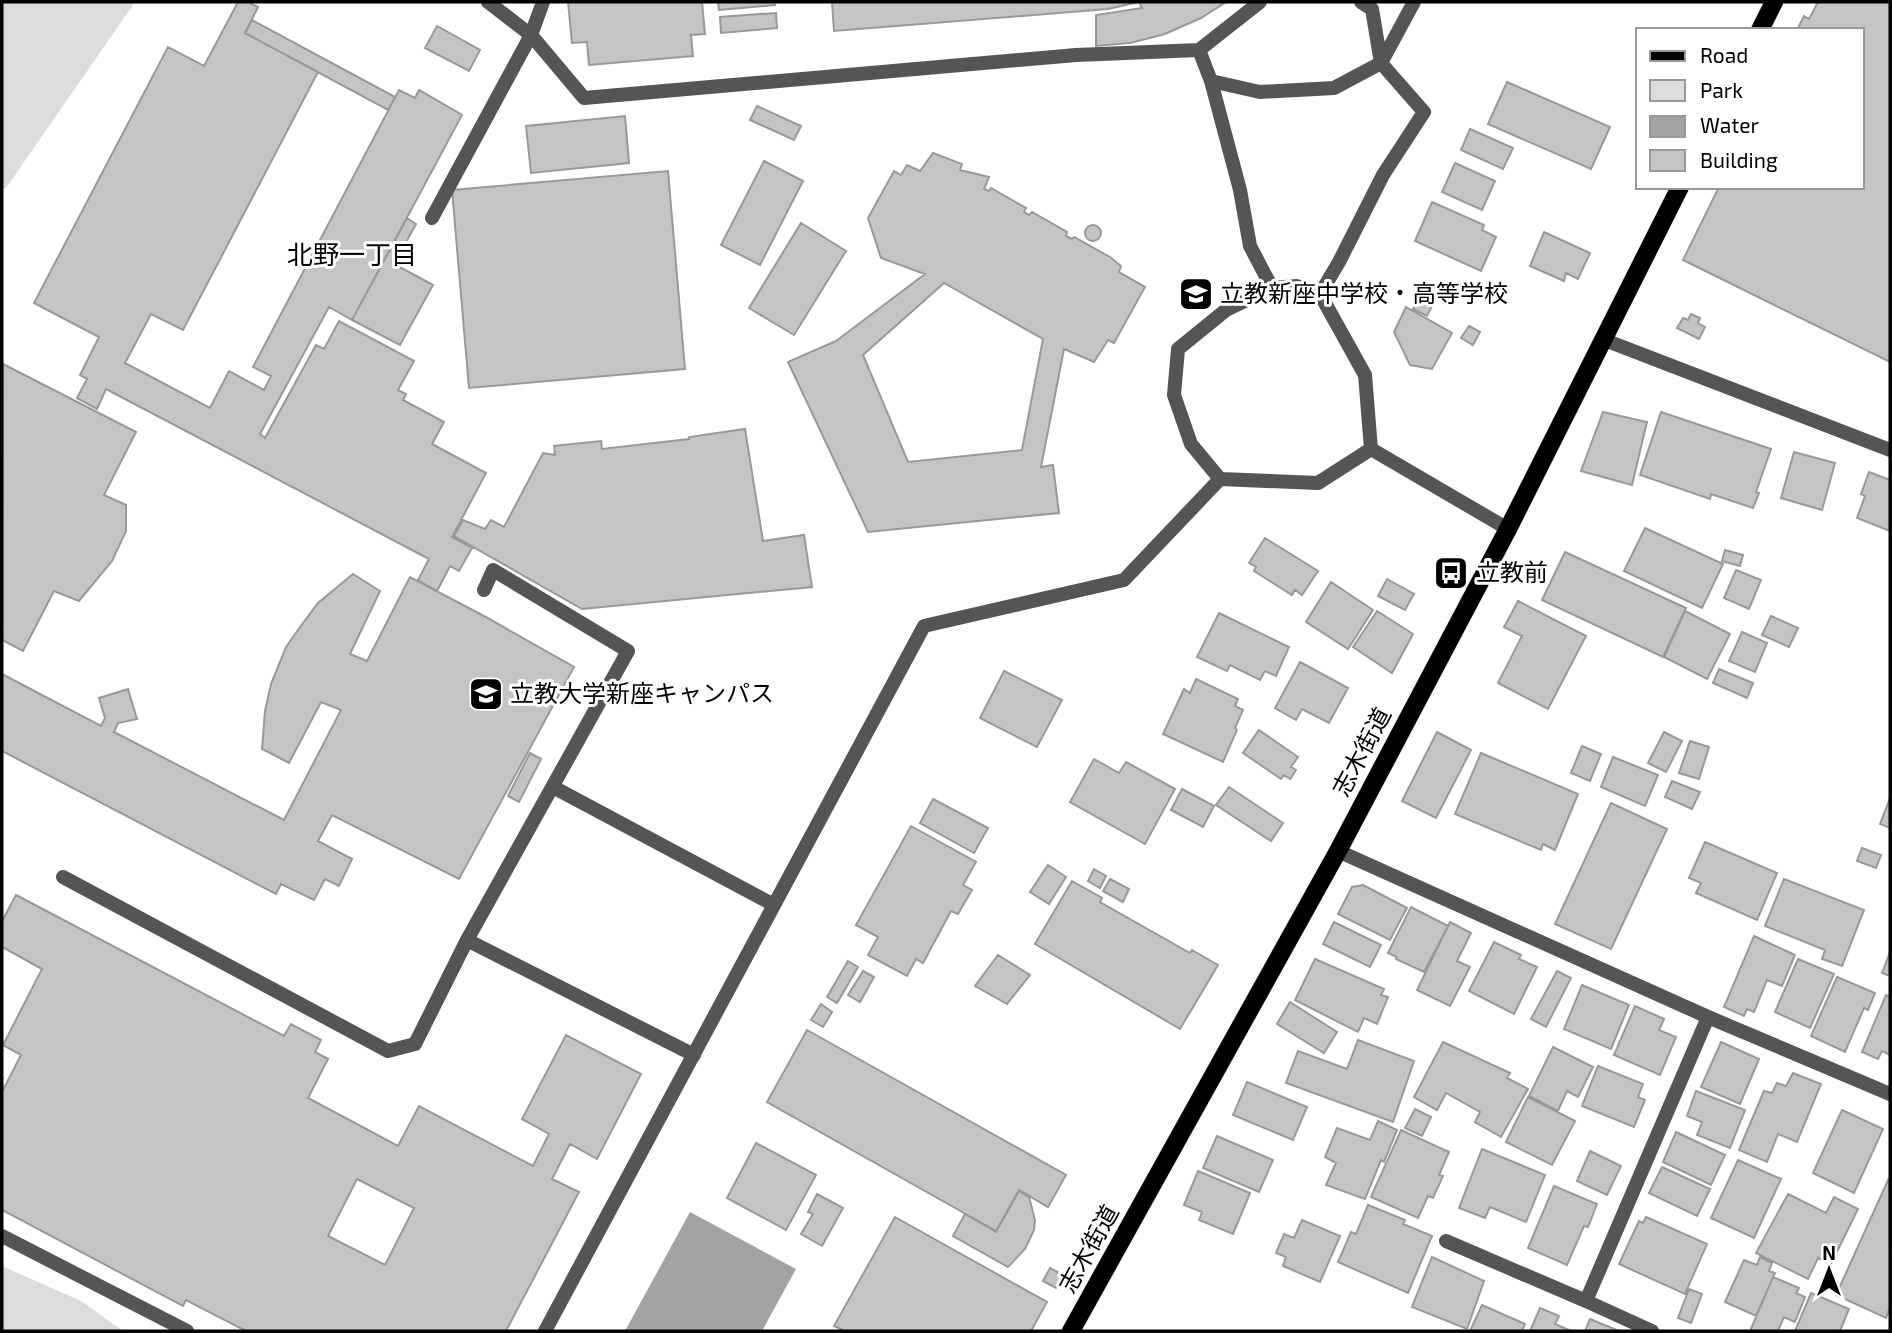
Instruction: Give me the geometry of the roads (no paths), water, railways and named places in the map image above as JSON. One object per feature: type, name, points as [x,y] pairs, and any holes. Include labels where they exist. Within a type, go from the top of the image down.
[{"type":"main road","points":[[1761,28],[1774,2]]},
{"type":"main road","name":"志木街道","points":[[1071,1331],[1338,850],[1508,529],[1679,189]]},
{"type":"street","points":[[488,2],[531,35],[584,98],[1076,55],[1199,50],[1260,2]]},
{"type":"street","points":[[432,218],[531,35],[543,2]]},
{"type":"street","points":[[1320,294],[1383,176],[1424,112],[1381,63],[1372,9],[1361,2]]},
{"type":"street","points":[[1211,81],[1260,92],[1334,88],[1381,63],[1414,2]]},
{"type":"street","points":[[1199,50],[1211,81],[1240,190],[1250,246],[1272,288]]},
{"type":"street","points":[[1297,285],[1320,294],[1365,375],[1371,449],[1318,483],[1220,479],[1191,444],[1174,395],[1178,349],[1226,310],[1272,288],[1297,285]]},
{"type":"street","points":[[1602,338],[1890,450]]},
{"type":"street","points":[[1371,449],[1508,529]]},
{"type":"street","points":[[545,1331],[924,626],[1124,580],[1220,479]]},
{"type":"street","points":[[63,877],[388,1051],[415,1044],[467,940],[628,650],[493,570],[484,590]]},
{"type":"street","points":[[553,788],[774,905]]},
{"type":"street","points":[[1338,850],[1708,1017],[1890,1094]]},
{"type":"street","points":[[467,940],[694,1055]]},
{"type":"street","points":[[1586,1301],[1708,1017]]},
{"type":"street","points":[[2,1236],[187,1331]]},
{"type":"street","points":[[1446,1241],[1652,1331]]},
{"type":"water","points":[[690,1212],[796,1269],[762,1331],[625,1331]]},
{"type":"place","name":"立教新座中学校・高等学校","points":[[1196,294]]},
{"type":"place","name":"立教前","points":[[1451,573]]},
{"type":"place","name":"立教大学新座キャンパス","points":[[486,694]]},
{"type":"district","name":"北野一丁目","points":[[352,255]]}]
